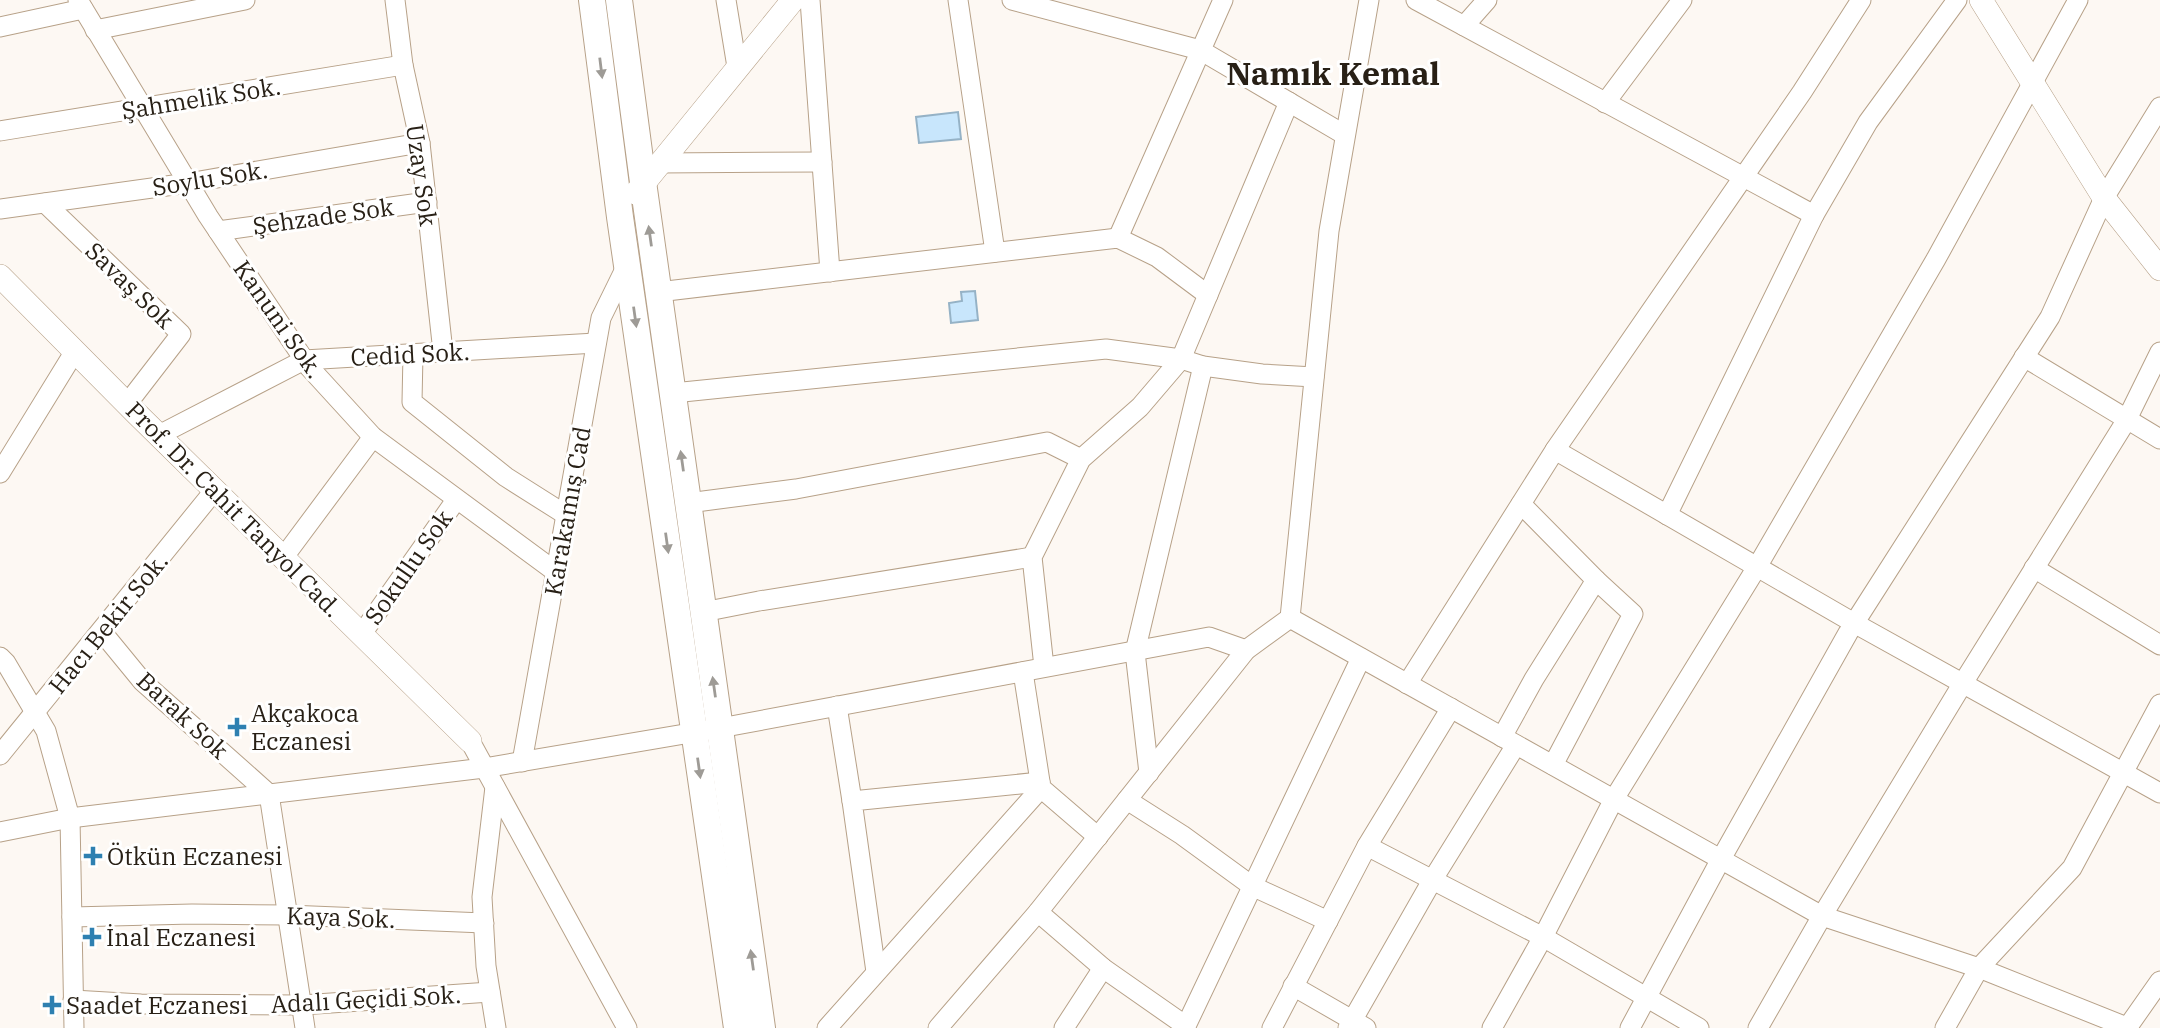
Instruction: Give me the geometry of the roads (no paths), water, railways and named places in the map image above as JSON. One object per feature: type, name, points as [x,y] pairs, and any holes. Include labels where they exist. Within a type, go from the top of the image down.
[{"type":"main road","points":[[592,0],[627,265],[707,730],[762,1028]]},
{"type":"main road","points":[[619,0],[651,173],[658,292],[703,612],[707,730],[737,1028]]},
{"type":"street","points":[[95,30],[246,0]]},
{"type":"street","name":"Uzay Sok","points":[[395,0],[403,65],[420,143],[443,352]]},
{"type":"street","points":[[726,0],[737,67]]},
{"type":"street","points":[[620,217],[651,173],[793,0]]},
{"type":"street","points":[[810,0],[830,272]]},
{"type":"street","points":[[958,0],[995,252]]},
{"type":"street","points":[[1012,0],[1053,6],[1200,50],[1345,135]]},
{"type":"street","points":[[1118,238],[1223,0]]},
{"type":"street","points":[[938,1028],[1038,912],[1246,650],[1290,618],[1329,231],[1369,0]]},
{"type":"street","points":[[1416,0],[1814,215]]},
{"type":"street","points":[[1464,26],[1487,0]]},
{"type":"street","points":[[1605,103],[1682,0]]},
{"type":"street","points":[[1407,684],[1555,450],[1802,92],[1861,0]]},
{"type":"street","points":[[1667,515],[1814,215],[1868,122],[1957,0]]},
{"type":"street","points":[[1981,0],[2104,198],[2160,269]]},
{"type":"street","points":[[1492,1028],[1543,937],[1614,799],[1757,567],[1936,259],[2078,0]]},
{"type":"street","points":[[0,27],[80,5]]},
{"type":"street","name":"Kanuni Sok.","points":[[80,5],[218,231],[304,360],[373,436],[555,572]]},
{"type":"street","name":"Şahmelik Sok.","points":[[0,131],[403,65]]},
{"type":"street","points":[[1044,667],[1032,557],[1081,459],[1140,407],[1181,359],[1289,102]]},
{"type":"street","points":[[1630,1028],[1721,859],[1854,623],[2050,317],[2104,198],[2160,107]]},
{"type":"street","name":"Soylu Sok.","points":[[0,209],[188,183],[420,143]]},
{"type":"street","points":[[651,173],[822,162]]},
{"type":"street","name":"Şehzade Sok","points":[[218,231],[427,202]]},
{"type":"street","name":"Savaş Sok","points":[[45,203],[181,334],[127,404]]},
{"type":"street","points":[[658,292],[1118,238],[1157,257],[1208,295]]},
{"type":"street","name":"Karakamış Cad","points":[[522,762],[601,318],[627,265]]},
{"type":"street","name":"Prof. Dr. Cahit Tanyol Cad.","points":[[0,276],[470,741]]},
{"type":"street","name":"Cedid Sok.","points":[[159,435],[304,360],[596,343]]},
{"type":"street","points":[[673,393],[1106,349],[1262,374],[1314,377]]},
{"type":"street","points":[[0,473],[75,351]]},
{"type":"street","points":[[1758,1028],[1822,916],[1963,683],[2126,421],[2160,352]]},
{"type":"street","points":[[412,354],[412,402],[506,477],[566,515]]},
{"type":"street","points":[[2024,358],[2160,439]]},
{"type":"street","points":[[1149,773],[1135,652],[1203,366]]},
{"type":"street","points":[[283,558],[373,436]]},
{"type":"street","points":[[688,503],[796,489],[1048,442],[1081,459]]},
{"type":"street","points":[[1555,450],[1854,623],[2160,793]]},
{"type":"street","name":"Hacı Bekir Sok.","points":[[0,755],[215,491]]},
{"type":"street","name":"Sokullu Sok","points":[[361,635],[456,500]]},
{"type":"street","points":[[1521,504],[1633,614],[1553,765]]},
{"type":"street","points":[[703,612],[1032,557]]},
{"type":"street","points":[[2034,568],[2160,645]]},
{"type":"street","points":[[1293,986],[1356,1025],[1509,741],[1534,679],[1596,580]]},
{"type":"street","points":[[1290,618],[1822,916],[1979,968],[2128,1028],[2160,981]]},
{"type":"street","name":"Barak Sok","points":[[102,632],[143,682],[269,794]]},
{"type":"street","points":[[0,832],[70,818],[522,762],[1209,637],[1246,650]]},
{"type":"street","points":[[0,657],[46,731],[70,818],[74,1028]]},
{"type":"street","points":[[1038,912],[1103,968],[1185,1027],[1361,658]]},
{"type":"street","points":[[1023,672],[1040,785],[1098,837]]},
{"type":"street","points":[[1945,1028],[1979,968],[2072,869],[2160,704]]},
{"type":"street","points":[[837,706],[876,972]]},
{"type":"street","points":[[1272,1028],[1367,846],[1451,708]]},
{"type":"street","points":[[470,741],[627,1028]]},
{"type":"street","points":[[852,801],[1040,785]]},
{"type":"street","points":[[827,1028],[1040,785]]},
{"type":"street","points":[[495,787],[482,897],[486,966],[496,1028]]},
{"type":"street","points":[[269,794],[305,1028]]},
{"type":"street","points":[[1127,800],[1182,835],[1252,886],[1328,921]]},
{"type":"street","points":[[1367,846],[1543,937],[1699,1028]]},
{"type":"street","name":"Kaya Sok.","points":[[72,917],[288,915],[484,923]]},
{"type":"street","points":[[1064,1028],[1103,968]]},
{"type":"street","name":"Adalı Geçidi Sok.","points":[[73,1000],[141,1004],[302,1005],[491,992]]},
{"type":"place","name":"Akçakoca Eczanesi","points":[[237,727]]},
{"type":"place","name":"Ötkün Eczanesi","points":[[93,856]]},
{"type":"place","name":"İnal Eczanesi","points":[[92,937]]},
{"type":"place","name":"Saadet Eczanesi","points":[[52,1005]]},
{"type":"district","name":"Namık Kemal","points":[[1333,73]]}]
